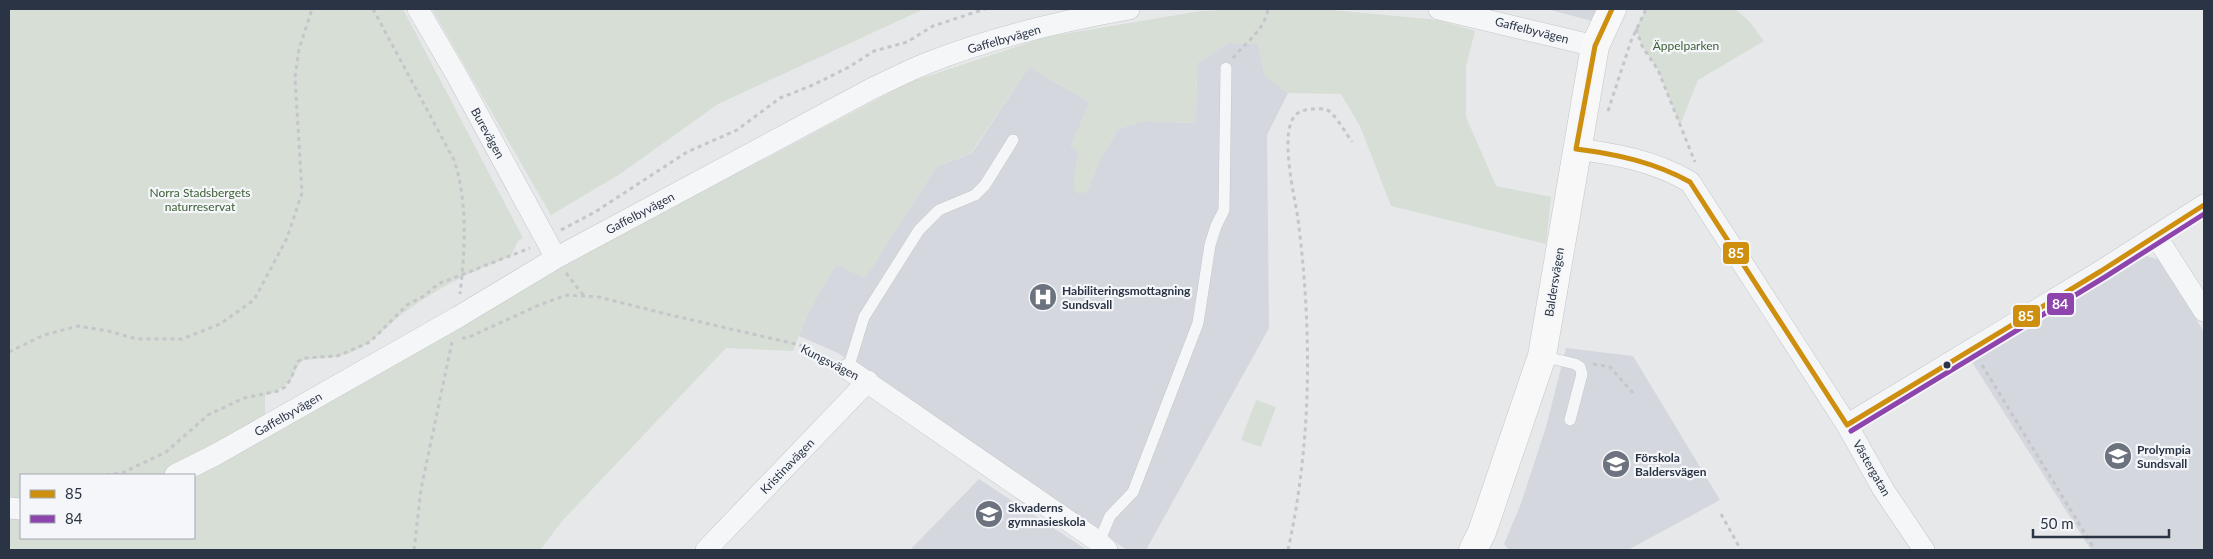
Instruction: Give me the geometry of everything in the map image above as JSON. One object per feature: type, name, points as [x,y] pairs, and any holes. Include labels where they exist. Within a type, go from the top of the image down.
[{"type":"street","name":"Burevägen","points":[[418,9],[456,74],[556,258]]},
{"type":"street","name":"Gaffelbyvägen","points":[[177,474],[456,327],[556,258],[873,88],[925,64],[997,40],[1123,9]]},
{"type":"street","name":"Gaffelbyvägen","points":[[1439,9],[1595,46]]},
{"type":"street","name":"Baldersvägen","points":[[1473,550],[1482,532],[1542,356],[1595,46],[1612,9]]},
{"type":"street","name":"Västergatan","points":[[1576,149],[1605,153],[1662,167],[1690,182],[1847,425],[1883,488],[1924,550]]},
{"type":"street","points":[[1847,425],[1972,350],[2204,205]]},
{"type":"street","points":[[2156,236],[2204,311]]},
{"type":"street","name":"Kungsvägen","points":[[848,369],[868,381],[989,468],[1103,546]]},
{"type":"street","name":"Kristinavägen","points":[[706,550],[868,381]]},
{"type":"lane","points":[[1103,546],[1110,516],[1133,492],[1198,323],[1210,245],[1224,210],[1226,68]]},
{"type":"lane","points":[[848,369],[864,317],[919,230],[939,210],[975,195],[985,184],[1013,140]]},
{"type":"lane","points":[[1542,356],[1580,367],[1582,374],[1570,420]]},
{"type":"path","points":[[9,352],[44,335],[78,326],[108,331],[137,339],[182,340],[220,324],[254,300],[287,238],[302,193],[295,77],[299,49],[312,9]]},
{"type":"path","points":[[373,9],[454,160],[462,200],[463,274],[456,327],[422,489],[414,550]]},
{"type":"path","points":[[1226,68],[1239,50],[1258,33],[1267,17],[1268,9]]},
{"type":"path","points":[[1607,116],[1636,28],[1646,9]]},
{"type":"path","points":[[1636,28],[1642,46],[1658,70],[1697,166]]},
{"type":"path","points":[[1288,550],[1301,476],[1308,389],[1304,274],[1289,161],[1288,141],[1290,124],[1293,117],[1298,113],[1311,110],[1327,110],[1333,114],[1352,142]]},
{"type":"path","points":[[556,258],[585,296]]},
{"type":"path","name":"Kungsvägen","points":[[456,327],[467,338],[539,305],[566,295],[599,297],[804,346],[848,369]]},
{"type":"path","points":[[1972,350],[2095,550]]},
{"type":"path","points":[[1580,367],[1589,364],[1610,367],[1633,393]]},
{"type":"path","points":[[1720,514],[1741,550]]},
{"type":"shaded area","points":[[1547,9],[1600,9],[1592,21]]},
{"type":"shaded area","name":"Habiliteringsmottagning Sundsvall","points":[[1228,43],[1258,44],[1265,76],[1288,93],[1267,135],[1269,328],[1146,550],[1127,550],[838,353],[799,336],[807,315],[836,264],[865,278],[936,167],[972,153],[1029,67],[1090,102],[1071,146],[1079,153],[1074,174],[1074,188],[1087,192],[1100,160],[1118,129],[1144,121],[1196,123],[1197,63]]},
{"type":"shaded area","name":"Prolympia Sundsvall","points":[[2143,255],[2160,260],[2204,332],[2204,550],[2091,550],[1972,362]]},
{"type":"shaded area","name":"Förskola Baldersvägen","points":[[1566,348],[1633,356],[1720,500],[1628,550],[1509,550],[1504,544],[1520,506],[1546,427]]},
{"type":"shaded area","name":"Skvaderns gymnasieskola","points":[[979,479],[1087,550],[910,550]]},
{"type":"green space","name":"Norra Stadsbergets naturreservat","points":[[9,9],[403,9],[523,238],[518,241],[511,256],[469,274],[431,294],[406,311],[364,346],[342,356],[302,361],[287,384],[265,396],[265,438],[567,264],[910,82],[1046,37],[1201,11],[1241,9],[1321,9],[1438,20],[1475,31],[1466,66],[1466,117],[1496,186],[1551,197],[1546,244],[1391,206],[1360,126],[1341,94],[1288,93],[1265,76],[1258,44],[1228,43],[1197,63],[1196,123],[1144,121],[1118,129],[1100,160],[1087,192],[1079,194],[1074,189],[1074,174],[1079,153],[1071,146],[1090,102],[1029,67],[971,153],[936,167],[865,278],[836,265],[807,315],[793,351],[726,348],[563,520],[540,550],[9,550]]},
{"type":"green space","points":[[432,9],[924,9],[718,104],[620,174],[551,215]]},
{"type":"green space","name":"Äppelparken","points":[[1646,9],[1735,9],[1749,21],[1764,41],[1698,80],[1680,125],[1658,70],[1642,46],[1636,28]]},
{"type":"green space","points":[[1256,400],[1276,407],[1261,447],[1241,440]]},
{"type":"transit line","name":"85","points":[[1576,149],[1595,46],[1612,9]]},
{"type":"transit line","name":"85","points":[[1576,149],[1606,153],[1649,164],[1690,182],[1847,425]]},
{"type":"transit line","name":"85","points":[[1847,425],[2101,271],[2204,205]]},
{"type":"transit line","name":"84","points":[[1851,431],[2105,277],[2204,214]]},
{"type":"place","name":"Habiliteringsmottagning Sundsvall","points":[[1043,297]]},
{"type":"place","name":"Prolympia Sundsvall","points":[[2118,456]]},
{"type":"place","name":"Förskola Baldersvägen","points":[[1616,464]]},
{"type":"place","name":"Skvaderns gymnasieskola","points":[[989,514]]}]
